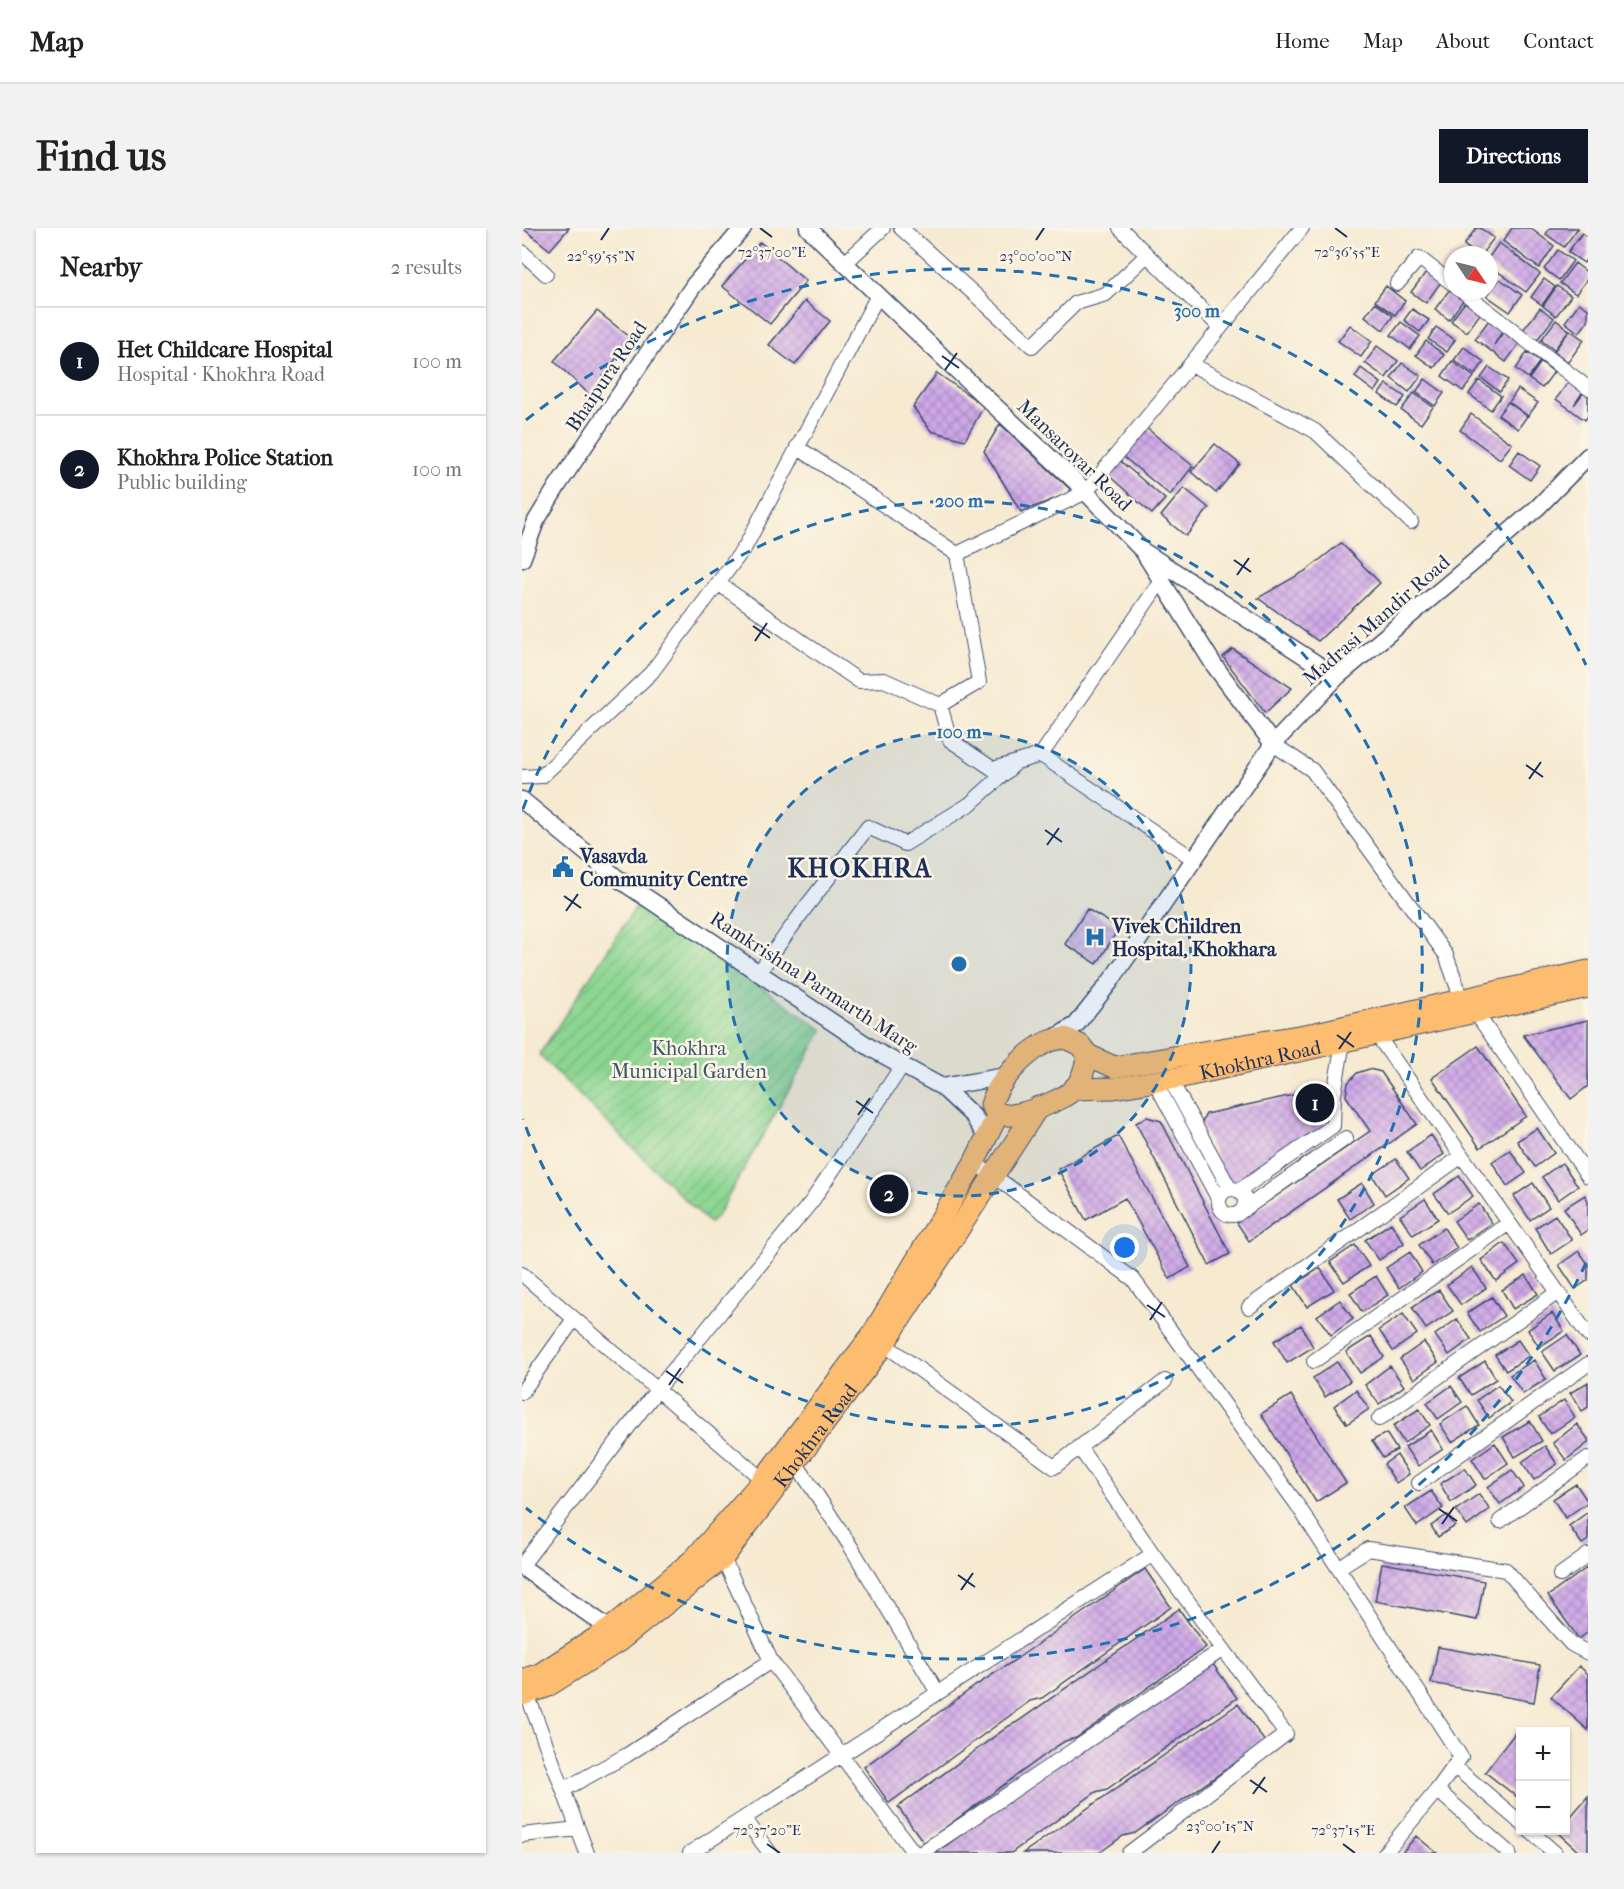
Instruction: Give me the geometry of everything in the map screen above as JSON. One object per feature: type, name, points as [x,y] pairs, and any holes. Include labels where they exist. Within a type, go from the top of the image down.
[{"type":"main road","name":"Khokhra Road","points":[[1073,1089],[1114,1088],[1163,1080],[1377,1035],[1588,971]]},
{"type":"main road","name":"Khokhra Road","points":[[1047,1042],[1065,1038],[1114,1067],[1588,987]]},
{"type":"main road","points":[[1047,1042],[1006,1076],[994,1093],[991,1105],[998,1114],[1011,1115],[1038,1107],[1073,1089],[1083,1073],[1084,1050]]},
{"type":"main road","name":"Khokhra Road","points":[[524,1690],[546,1687],[619,1641],[723,1558],[884,1344],[1038,1107]]},
{"type":"main road","name":"Khokhra Road","points":[[524,1690],[540,1674],[610,1629],[694,1558],[763,1480],[872,1335],[974,1163],[998,1114]]},
{"type":"street","name":"Bhaipura Road","points":[[522,559],[536,521],[558,485],[688,294],[743,228]]},
{"type":"street","name":"Mansarovar Road","points":[[808,228],[1086,492],[1143,551],[1214,665],[1274,744]]},
{"type":"street","points":[[845,263],[883,228]]},
{"type":"street","points":[[901,228],[1032,346],[1076,303],[1106,294],[1147,255]]},
{"type":"street","points":[[1120,228],[1220,327]]},
{"type":"street","points":[[957,554],[1086,492],[1302,228]]},
{"type":"street","points":[[522,252],[546,274]]},
{"type":"street","points":[[1397,284],[1419,258],[1444,278]]},
{"type":"street","points":[[522,777],[542,776],[651,673],[719,584],[745,547],[879,295]]},
{"type":"street","points":[[1474,300],[1588,388]]},
{"type":"street","points":[[1191,364],[1315,431],[1410,522]]},
{"type":"street","points":[[797,447],[957,554],[979,682],[940,705]]},
{"type":"street","name":"Madrasi Mandir Road","points":[[1110,982],[1274,744],[1337,677],[1538,507],[1588,456]]},
{"type":"street","points":[[1143,551],[1337,677]]},
{"type":"street","points":[[719,584],[859,681],[884,680],[940,705],[950,740],[993,769],[1041,755],[1161,581]]},
{"type":"street","points":[[1274,744],[1312,770],[1446,955],[1469,1006],[1588,1176]]},
{"type":"street","points":[[1041,755],[1195,860]]},
{"type":"street","points":[[759,972],[868,827],[905,844],[970,804],[1017,762]]},
{"type":"street","name":"Ramkrishna Parmarth Marg","points":[[522,800],[617,878],[902,1066],[942,1087],[973,1116],[987,1138]]},
{"type":"street","points":[[1047,1042],[1076,1025],[1110,982]]},
{"type":"street","points":[[1084,1050],[1110,982]]},
{"type":"street","points":[[1377,1035],[1588,1335]]},
{"type":"street","points":[[1219,1200],[1225,1191],[1235,1190],[1333,1126],[1334,1094],[1343,1042]]},
{"type":"street","points":[[610,1629],[522,1566],[657,1390],[812,1201],[902,1066]]},
{"type":"street","points":[[942,1087],[1006,1076]]},
{"type":"street","points":[[1163,1080],[1235,1190],[1245,1200],[1243,1210]]},
{"type":"street","points":[[1163,1080],[1222,1210],[1226,1213],[1234,1214],[1243,1210],[1346,1138]]},
{"type":"street","points":[[1249,1307],[1462,1156]]},
{"type":"street","points":[[974,1163],[1133,1279],[1296,1503],[1461,1757],[1385,1853]]},
{"type":"street","points":[[1314,1361],[1509,1223]]},
{"type":"street","points":[[522,1274],[763,1480]]},
{"type":"street","points":[[1379,1419],[1558,1292]]},
{"type":"street","points":[[522,1392],[574,1319]]},
{"type":"street","points":[[884,1344],[1054,1467],[1165,1381]]},
{"type":"street","points":[[1419,1483],[1588,1364]]},
{"type":"street","points":[[1079,1447],[1153,1554],[1286,1734],[1129,1853]]},
{"type":"street","points":[[1500,1521],[1588,1458]]},
{"type":"street","points":[[795,1462],[851,1547],[938,1693]]},
{"type":"street","points":[[708,1543],[723,1558],[771,1661],[914,1853]]},
{"type":"street","points":[[1338,1568],[1368,1549],[1506,1570],[1571,1644],[1588,1653]]},
{"type":"street","points":[[690,1853],[1153,1554]]},
{"type":"street","points":[[1560,1575],[1588,1555]]},
{"type":"street","points":[[921,1853],[1223,1649]]},
{"type":"street","points":[[563,1790],[627,1755],[771,1661]]},
{"type":"street","points":[[524,1690],[587,1853]]},
{"type":"street","points":[[1454,1766],[1516,1819]]},
{"type":"street","points":[[1437,1790],[1509,1853]]},
{"type":"street","points":[[744,1818],[770,1853]]},
{"type":"street","points":[[522,1835],[578,1829]]},
{"type":"street","points":[[1535,1835],[1555,1853]]},
{"type":"green space","name":"Khokhra Municipal Garden","points":[[639,902],[823,1030],[716,1218],[709,1223],[539,1055]]},
{"type":"building","points":[[526,228],[569,228],[550,250],[525,230]]},
{"type":"building","points":[[1476,228],[1480,228],[1494,238],[1488,246],[1464,245]]},
{"type":"building","points":[[1512,228],[1530,228],[1554,246],[1539,268],[1503,241]]},
{"type":"building","points":[[1550,228],[1578,228],[1564,247],[1546,234]]},
{"type":"building","points":[[1582,233],[1588,237],[1588,257],[1584,263],[1568,252]]},
{"type":"building","points":[[760,242],[806,281],[770,324],[722,286]]},
{"type":"building","points":[[1499,243],[1540,274],[1526,292],[1498,272],[1497,246]]},
{"type":"building","points":[[1558,250],[1573,261],[1559,280],[1544,269]]},
{"type":"building","points":[[1575,263],[1588,273],[1588,278],[1576,294],[1560,283]]},
{"type":"building","points":[[1427,271],[1441,282],[1426,303],[1411,292]]},
{"type":"building","points":[[1500,279],[1522,295],[1510,312],[1493,300],[1498,300]]},
{"type":"building","points":[[1544,279],[1555,287],[1542,305],[1531,297]]},
{"type":"building","points":[[1386,286],[1405,301],[1395,315],[1375,301]]},
{"type":"building","points":[[1557,286],[1571,296],[1556,316],[1543,306]]},
{"type":"building","points":[[1444,297],[1444,300],[1463,300],[1449,320],[1435,309]]},
{"type":"building","points":[[805,301],[830,321],[795,365],[769,345]]},
{"type":"building","points":[[1465,302],[1480,314],[1467,332],[1451,321]]},
{"type":"building","points":[[1375,303],[1393,316],[1383,330],[1365,316]]},
{"type":"building","points":[[1579,303],[1588,309],[1588,321],[1579,333],[1565,322]]},
{"type":"building","points":[[1540,308],[1554,318],[1537,340],[1523,330]]},
{"type":"building","points":[[1412,309],[1429,320],[1420,332],[1404,320]]},
{"type":"building","points":[[597,311],[631,338],[590,395],[554,361]]},
{"type":"building","points":[[1489,320],[1503,330],[1494,345],[1505,330],[1520,342],[1506,362],[1475,339]]},
{"type":"building","points":[[1556,320],[1569,330],[1554,350],[1541,340]]},
{"type":"building","points":[[1401,322],[1420,336],[1410,349],[1391,335]]},
{"type":"building","points":[[1350,325],[1372,341],[1361,357],[1338,341]]},
{"type":"building","points":[[1436,327],[1455,340],[1447,352],[1428,339]]},
{"type":"building","points":[[1570,330],[1584,340],[1568,362],[1554,351]]},
{"type":"building","points":[[1426,341],[1444,355],[1434,368],[1416,355]]},
{"type":"building","points":[[1377,346],[1398,361],[1386,378],[1365,363]]},
{"type":"building","points":[[1464,347],[1484,362],[1475,375],[1454,360]]},
{"type":"building","points":[[1527,352],[1540,361],[1528,378],[1516,369]]},
{"type":"building","points":[[1452,361],[1474,377],[1463,391],[1442,376]]},
{"type":"building","points":[[1541,362],[1554,372],[1542,388],[1529,379]]},
{"type":"building","points":[[1402,363],[1421,376],[1409,392],[1391,378]]},
{"type":"building","points":[[1489,367],[1508,380],[1500,392],[1481,378]]},
{"type":"building","points":[[1361,368],[1381,383],[1375,392],[1355,377]]},
{"type":"building","points":[[937,373],[984,406],[965,440],[931,431],[913,407]]},
{"type":"building","points":[[1425,379],[1444,393],[1435,406],[1416,392]]},
{"type":"building","points":[[1479,380],[1501,396],[1491,410],[1469,394]]},
{"type":"building","points":[[1570,380],[1584,390],[1574,405],[1585,391],[1588,393],[1588,416],[1585,420],[1556,399]]},
{"type":"building","points":[[1386,384],[1405,397],[1397,407],[1379,394]]},
{"type":"building","points":[[1518,389],[1538,403],[1528,416],[1509,402]]},
{"type":"building","points":[[1414,393],[1433,407],[1421,424],[1401,410]]},
{"type":"building","points":[[1508,402],[1527,416],[1518,429],[1498,415]]},
{"type":"building","points":[[1471,414],[1512,444],[1500,459],[1460,430]]},
{"type":"building","points":[[1000,424],[1070,489],[1067,494],[1021,512],[984,451]]},
{"type":"building","points":[[1144,426],[1193,466],[1170,495],[1120,454]]},
{"type":"building","points":[[1215,444],[1240,464],[1216,493],[1191,472]]},
{"type":"building","points":[[1519,451],[1540,466],[1530,480],[1509,465]]},
{"type":"building","points":[[1119,460],[1165,499],[1152,514],[1107,474]]},
{"type":"building","points":[[1184,488],[1209,508],[1186,536],[1161,516]]},
{"type":"building","points":[[1341,543],[1380,583],[1318,641],[1258,598],[1307,570]]},
{"type":"building","points":[[1233,649],[1292,688],[1265,713],[1223,657]]},
{"type":"building","points":[[1087,909],[1119,928],[1097,964],[1065,944]]},
{"type":"building","points":[[1588,1020],[1588,1086],[1571,1099],[1523,1035]]},
{"type":"building","points":[[1478,1046],[1526,1116],[1480,1148],[1432,1078]]},
{"type":"building","points":[[1369,1069],[1381,1072],[1417,1124],[1249,1241],[1237,1223],[1370,1131],[1346,1096],[1348,1083],[1357,1073]]},
{"type":"building","points":[[1316,1090],[1319,1094],[1324,1091],[1332,1127],[1230,1189],[1201,1124],[1206,1114]]},
{"type":"building","points":[[1147,1117],[1161,1121],[1230,1254],[1209,1265],[1136,1123]]},
{"type":"building","points":[[1537,1128],[1554,1153],[1535,1167],[1517,1141]]},
{"type":"building","points":[[1431,1135],[1444,1154],[1420,1171],[1407,1152]]},
{"type":"building","points":[[1118,1136],[1190,1267],[1170,1279],[1125,1198],[1086,1220],[1058,1169]]},
{"type":"building","points":[[1510,1150],[1526,1173],[1507,1186],[1492,1162]]},
{"type":"building","points":[[1396,1159],[1409,1178],[1385,1195],[1372,1175]]},
{"type":"building","points":[[1562,1163],[1578,1186],[1558,1200],[1542,1177]]},
{"type":"building","points":[[890,1175],[908,1191],[888,1216],[869,1197]]},
{"type":"building","points":[[1459,1176],[1473,1196],[1448,1213],[1434,1194]]},
{"type":"building","points":[[1362,1183],[1374,1203],[1350,1219],[1337,1199]]},
{"type":"building","points":[[1533,1183],[1549,1207],[1530,1220],[1514,1196]]},
{"type":"building","points":[[1585,1195],[1588,1201],[1588,1230],[1581,1235],[1564,1208]]},
{"type":"building","points":[[1425,1199],[1438,1219],[1413,1235],[1400,1216]]},
{"type":"building","points":[[1479,1204],[1492,1223],[1467,1240],[1454,1221]]},
{"type":"building","points":[[1555,1215],[1572,1240],[1551,1254],[1535,1228]]},
{"type":"building","points":[[1391,1223],[1404,1243],[1379,1260],[1365,1240]]},
{"type":"building","points":[[1444,1228],[1457,1248],[1432,1265],[1419,1245]]},
{"type":"building","points":[[1504,1243],[1519,1264],[1496,1281],[1481,1260]]},
{"type":"building","points":[[1355,1245],[1369,1266],[1344,1282],[1330,1262]]},
{"type":"building","points":[[1579,1251],[1588,1264],[1588,1280],[1575,1289],[1559,1265]]},
{"type":"building","points":[[1410,1252],[1422,1272],[1399,1288],[1386,1268]]},
{"type":"building","points":[[1472,1267],[1486,1288],[1461,1305],[1447,1285]]},
{"type":"building","points":[[1320,1268],[1334,1290],[1307,1307],[1293,1285]]},
{"type":"building","points":[[1526,1275],[1538,1294],[1513,1309],[1502,1290]]},
{"type":"building","points":[[1376,1276],[1388,1295],[1362,1312],[1350,1293]]},
{"type":"building","points":[[1439,1290],[1453,1311],[1426,1329],[1412,1307]]},
{"type":"building","points":[[1492,1297],[1504,1316],[1480,1332],[1467,1313]]},
{"type":"building","points":[[1340,1300],[1353,1319],[1331,1335],[1317,1316]]},
{"type":"building","points":[[1552,1313],[1564,1331],[1539,1347],[1528,1330]]},
{"type":"building","points":[[1403,1314],[1417,1334],[1393,1351],[1379,1330]]},
{"type":"building","points":[[1457,1319],[1471,1339],[1449,1355],[1435,1335]]},
{"type":"building","points":[[1301,1325],[1313,1347],[1287,1363],[1274,1341]]},
{"type":"building","points":[[1567,1335],[1580,1355],[1555,1371],[1542,1352]]},
{"type":"building","points":[[1371,1336],[1384,1357],[1360,1373],[1346,1352]]},
{"type":"building","points":[[1518,1340],[1529,1356],[1506,1371],[1495,1355]]},
{"type":"building","points":[[1424,1342],[1438,1362],[1414,1379],[1400,1359]]},
{"type":"building","points":[[1534,1360],[1546,1379],[1523,1394],[1510,1375]]},
{"type":"building","points":[[1485,1361],[1496,1379],[1471,1395],[1459,1378]]},
{"type":"building","points":[[1337,1362],[1350,1381],[1325,1397],[1313,1378]]},
{"type":"building","points":[[1390,1366],[1404,1386],[1379,1404],[1365,1385]]},
{"type":"building","points":[[1588,1382],[1588,1407],[1582,1411],[1570,1393]]},
{"type":"building","points":[[1498,1385],[1511,1402],[1489,1418],[1477,1400]]},
{"type":"building","points":[[1451,1386],[1462,1402],[1438,1419],[1427,1403]]},
{"type":"building","points":[[1356,1390],[1369,1409],[1347,1424],[1334,1406]]},
{"type":"building","points":[[1291,1395],[1346,1483],[1316,1502],[1261,1414]]},
{"type":"building","points":[[1564,1400],[1575,1417],[1550,1434],[1539,1417]]},
{"type":"building","points":[[1467,1406],[1479,1425],[1452,1442],[1440,1424]]},
{"type":"building","points":[[1419,1409],[1430,1425],[1404,1443],[1393,1426]]},
{"type":"building","points":[[1530,1421],[1542,1441],[1515,1457],[1503,1437]]},
{"type":"building","points":[[1577,1424],[1588,1439],[1588,1443],[1566,1460],[1553,1443]]},
{"type":"building","points":[[1431,1430],[1443,1449],[1418,1466],[1405,1447]]},
{"type":"building","points":[[1386,1433],[1397,1450],[1383,1458],[1372,1441]]},
{"type":"building","points":[[1495,1443],[1508,1463],[1485,1479],[1472,1459]]},
{"type":"building","points":[[1545,1446],[1557,1464],[1534,1480],[1522,1462]]},
{"type":"building","points":[[1397,1455],[1409,1474],[1396,1483],[1384,1464]]},
{"type":"building","points":[[1465,1468],[1476,1485],[1451,1502],[1440,1484]]},
{"type":"building","points":[[1512,1470],[1524,1487],[1500,1504],[1488,1487]]},
{"type":"building","points":[[1576,1484],[1588,1502],[1565,1518],[1553,1499]]},
{"type":"building","points":[[1431,1491],[1443,1508],[1417,1526],[1405,1508]]},
{"type":"building","points":[[1479,1494],[1490,1509],[1467,1526],[1456,1510]]},
{"type":"building","points":[[1588,1512],[1588,1540],[1582,1544],[1569,1526]]},
{"type":"building","points":[[1447,1515],[1455,1526],[1438,1537],[1431,1526]]},
{"type":"building","points":[[1382,1563],[1484,1581],[1477,1620],[1375,1601]]},
{"type":"building","points":[[1588,1567],[1588,1632],[1579,1639],[1548,1596]]},
{"type":"building","points":[[1145,1569],[1171,1607],[1042,1698],[1030,1701],[889,1803],[864,1767],[975,1686]]},
{"type":"building","points":[[1179,1609],[1206,1647],[1076,1738],[1057,1746],[924,1843],[898,1807],[1009,1726]]},
{"type":"building","points":[[1438,1647],[1540,1665],[1534,1702],[1431,1683]]},
{"type":"building","points":[[1210,1660],[1237,1698],[1107,1789],[1096,1792],[1011,1853],[936,1853],[1034,1781]]},
{"type":"building","points":[[1579,1666],[1588,1674],[1588,1730],[1551,1697]]},
{"type":"building","points":[[1238,1704],[1265,1742],[1135,1833],[1123,1836],[1099,1853],[1023,1853]]},
{"type":"building","points":[[1515,1733],[1516,1734],[1516,1796],[1485,1772]]},
{"type":"building","points":[[1588,1796],[1588,1853],[1580,1853],[1560,1835],[1570,1835],[1570,1817]]},
{"type":"building","points":[[1416,1836],[1437,1853],[1402,1853]]},
{"type":"place","name":"Vasavda Community Centre","points":[[563,867]]},
{"type":"place","name":"Vivek Children Hospital, Khokhara","points":[[1095,937]]},
{"type":"place","name":"Het Childcare Hospital","points":[[1315,1103]]},
{"type":"place","name":"Khokhra Police Station","points":[[889,1194]]},
{"type":"district","name":"KHOKHRA","points":[[860,868]]}]
